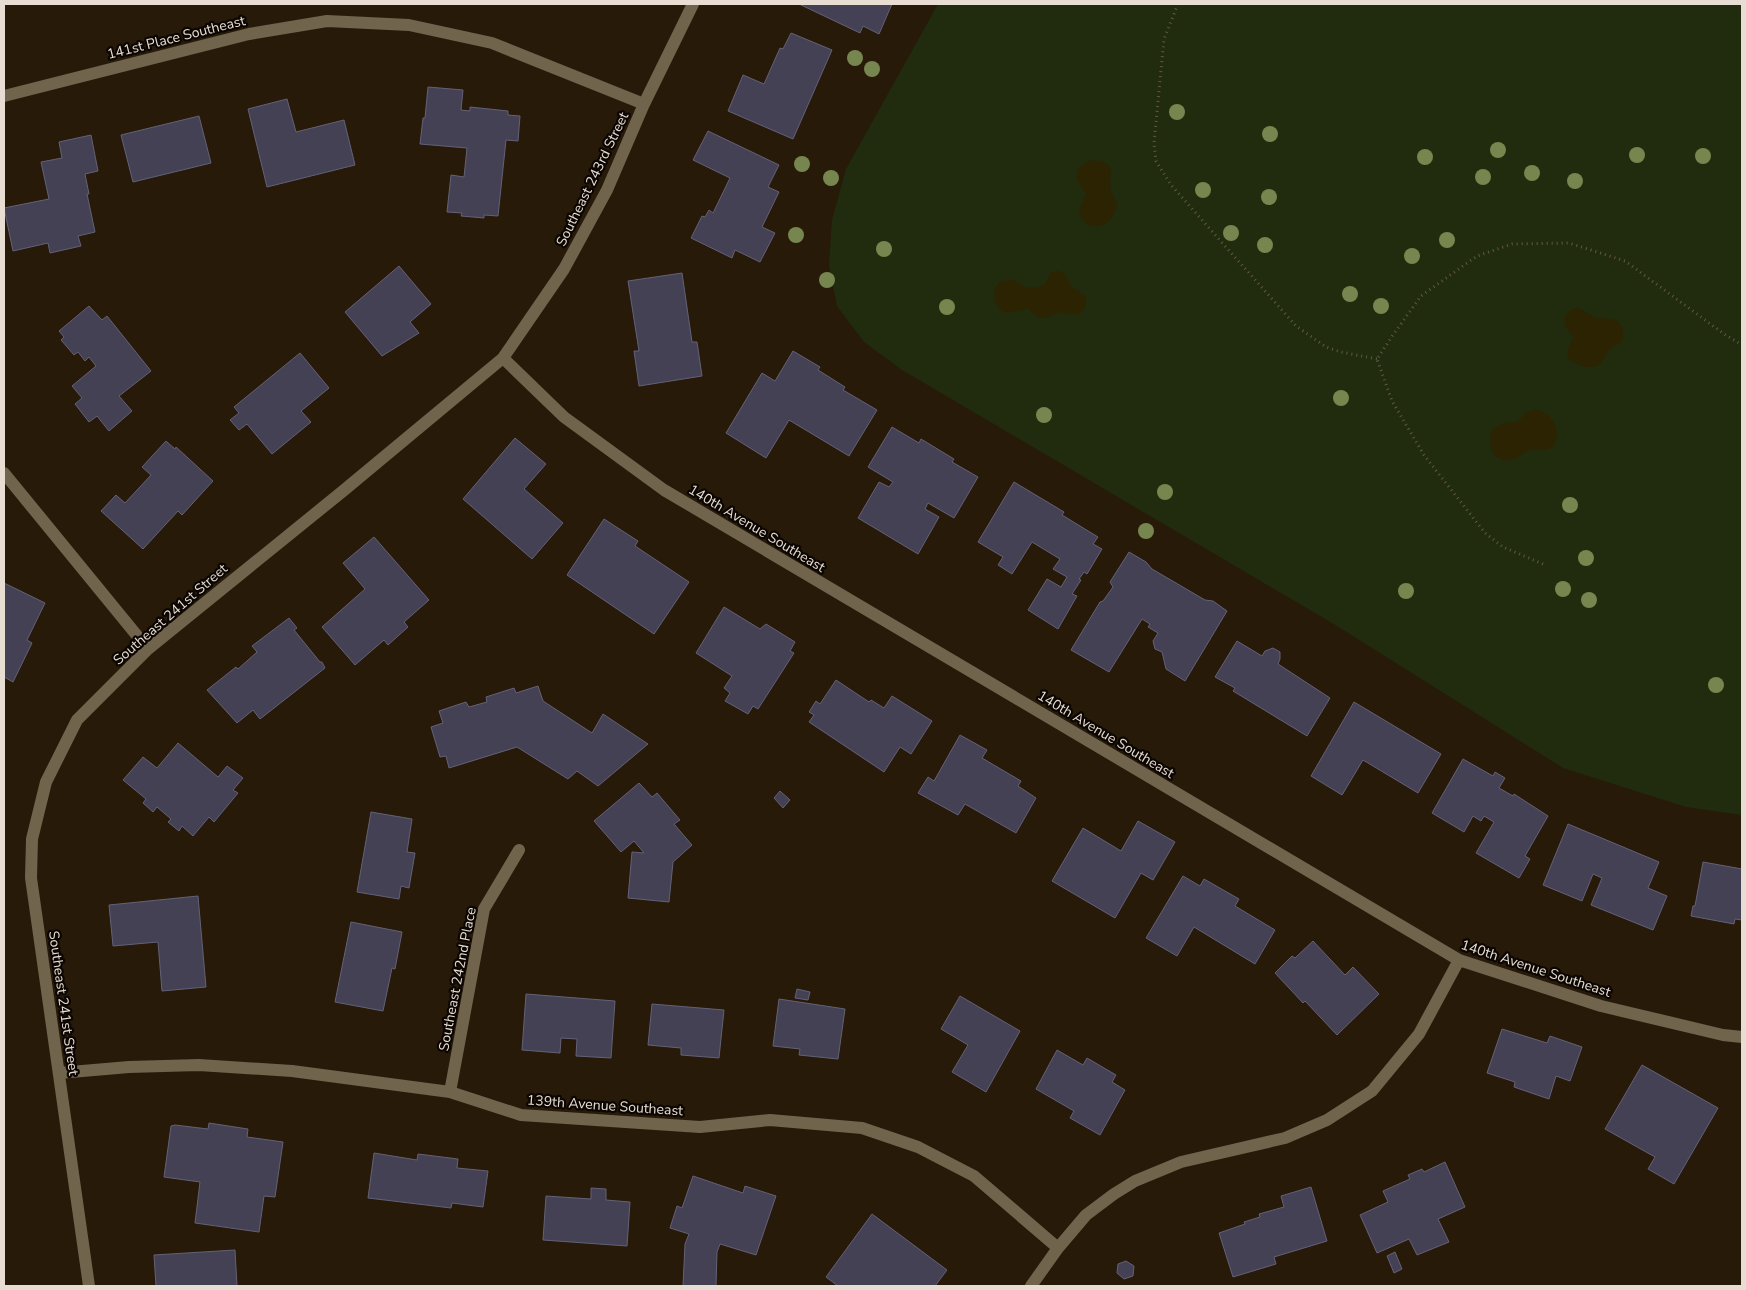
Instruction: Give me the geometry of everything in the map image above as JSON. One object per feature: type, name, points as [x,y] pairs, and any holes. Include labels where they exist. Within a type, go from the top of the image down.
[{"type":"street","name":"Southeast 243rd Street","points":[[503,358],[564,269],[606,190],[644,104],[693,4]]},
{"type":"street","name":"141st Place Southeast","points":[[4,96],[249,34],[327,21],[409,26],[492,42],[644,104]]},
{"type":"street","name":"Southeast 241st Street","points":[[88,1286],[31,878],[32,839],[46,782],[77,720],[148,649],[503,358]]},
{"type":"street","name":"140th Avenue Southeast","points":[[503,358],[564,417],[664,490],[1459,960],[1602,1006],[1723,1035],[1742,1037]]},
{"type":"street","points":[[4,473],[148,649]]},
{"type":"street","name":"Southeast 242nd Place","points":[[450,1092],[484,910],[519,850]]},
{"type":"street","points":[[1031,1286],[1058,1248],[1086,1215],[1135,1181],[1180,1162],[1285,1138],[1327,1120],[1372,1091],[1419,1034],[1459,960]]},
{"type":"street","name":"139th Avenue Southeast","points":[[59,1073],[129,1067],[199,1065],[292,1070],[450,1092],[520,1115],[700,1127],[770,1120],[862,1128],[918,1147],[974,1176],[1058,1248]]},
{"type":"path","points":[[1178,4],[1164,39],[1154,143],[1156,161],[1171,186],[1296,326],[1326,347],[1377,359]]},
{"type":"path","points":[[1377,359],[1421,296],[1477,256],[1512,244],[1569,243],[1625,261],[1724,334],[1742,345]]},
{"type":"path","points":[[1377,359],[1392,401],[1424,455],[1485,533],[1503,547],[1543,564]]},
{"type":"green space","points":[[938,4],[1742,4],[1742,815],[1686,807],[1563,768],[1337,626],[902,370],[864,342],[837,306],[829,266],[832,220],[846,169]]},
{"type":"sand","points":[[1092,160],[1104,162],[1111,168],[1110,187],[1117,205],[1110,220],[1098,226],[1091,226],[1086,223],[1079,210],[1086,194],[1079,182],[1077,173],[1082,165]]},
{"type":"sand","points":[[1058,271],[1065,274],[1071,286],[1086,297],[1086,306],[1079,315],[1059,312],[1049,317],[1040,318],[1028,309],[1006,313],[998,306],[994,298],[995,289],[1001,281],[1013,280],[1027,288],[1038,287],[1045,284],[1051,272]]},
{"type":"sand","points":[[1577,308],[1595,318],[1614,319],[1622,328],[1622,341],[1609,350],[1600,364],[1596,366],[1583,366],[1567,357],[1573,337],[1565,326],[1564,318],[1570,310]]},
{"type":"sand","points":[[1535,409],[1547,414],[1555,424],[1557,435],[1553,447],[1526,451],[1517,458],[1509,460],[1498,458],[1491,448],[1490,442],[1493,429],[1503,423],[1517,422],[1527,412]]},
{"type":"building","points":[[799,4],[892,4],[879,34],[863,26],[860,33]]},
{"type":"building","points":[[791,33],[832,50],[793,139],[728,111],[743,75],[764,84],[780,48],[783,49]]},
{"type":"building","points":[[428,87],[463,90],[461,110],[470,111],[470,107],[508,111],[508,115],[520,116],[518,141],[506,140],[498,216],[484,215],[484,218],[461,216],[462,213],[447,212],[451,175],[464,177],[467,148],[420,144]]},
{"type":"building","points":[[287,99],[296,132],[344,120],[355,165],[267,187],[248,109]]},
{"type":"building","points":[[199,116],[211,163],[133,182],[121,135]]},
{"type":"building","points":[[708,131],[779,165],[768,187],[779,192],[762,227],[775,233],[760,262],[735,250],[732,258],[691,238],[702,216],[705,217],[709,210],[713,213],[730,178],[693,160]]},
{"type":"building","points":[[91,135],[98,171],[85,174],[95,232],[78,236],[81,246],[50,253],[48,243],[13,251],[4,208],[49,199],[41,162],[62,158],[59,142]]},
{"type":"building","points":[[399,266],[431,304],[410,322],[419,333],[382,356],[345,312]]},
{"type":"building","points":[[682,273],[692,342],[697,342],[702,376],[639,386],[634,351],[639,351],[628,281]]},
{"type":"building","points":[[89,306],[102,320],[107,316],[151,371],[119,396],[132,411],[109,431],[97,416],[89,422],[75,404],[82,398],[72,386],[96,366],[89,357],[85,361],[78,352],[74,355],[61,340],[64,337],[59,331]]},
{"type":"building","points":[[793,351],[820,367],[818,370],[845,387],[843,390],[877,410],[849,456],[789,420],[766,458],[726,433],[762,373],[775,381]]},
{"type":"building","points":[[300,353],[329,388],[301,411],[311,422],[272,454],[247,424],[239,430],[230,420],[239,413],[234,407]]},
{"type":"building","points":[[892,427],[919,443],[921,439],[954,459],[952,462],[978,477],[954,518],[928,503],[925,509],[939,517],[918,554],[858,518],[879,482],[889,487],[893,482],[868,467]]},
{"type":"building","points":[[515,438],[546,464],[524,489],[563,523],[532,559],[463,499]]},
{"type":"building","points":[[166,441],[175,449],[176,447],[213,481],[182,515],[178,511],[143,549],[101,511],[116,495],[125,503],[151,475],[142,467]]},
{"type":"building","points":[[1014,482],[1064,512],[1062,515],[1098,537],[1093,544],[1102,549],[1087,574],[1084,572],[1079,579],[1081,580],[1072,594],[1077,596],[1058,629],[1028,610],[1047,579],[1061,587],[1067,577],[1053,569],[1060,559],[1032,542],[1012,574],[998,565],[1003,557],[978,542]]},
{"type":"building","points":[[604,519],[638,541],[635,546],[689,582],[654,634],[567,575]]},
{"type":"building","points":[[374,537],[429,600],[404,622],[408,627],[388,645],[384,640],[355,665],[322,627],[365,589],[343,563]]},
{"type":"building","points":[[1129,552],[1146,562],[1152,569],[1205,600],[1213,601],[1227,611],[1185,681],[1166,669],[1162,652],[1155,649],[1153,641],[1158,633],[1148,627],[1150,624],[1142,619],[1109,672],[1071,650],[1100,602],[1103,601],[1113,587],[1110,582]]},
{"type":"building","points":[[4,583],[45,603],[27,640],[32,643],[13,682],[4,677]]},
{"type":"building","points":[[724,607],[760,629],[766,624],[795,642],[790,651],[794,653],[758,709],[753,706],[748,714],[725,701],[730,693],[724,688],[732,676],[696,653]]},
{"type":"building","points":[[289,618],[297,628],[294,630],[325,668],[260,719],[253,710],[237,723],[207,690],[236,667],[238,669],[257,652],[252,646]]},
{"type":"building","points":[[1237,641],[1262,656],[1265,651],[1273,648],[1280,652],[1278,664],[1330,698],[1307,736],[1233,691],[1235,688],[1215,677]]},
{"type":"building","points":[[836,680],[869,702],[871,700],[884,708],[892,696],[932,721],[911,754],[900,747],[884,772],[809,722],[814,715],[809,712],[816,701],[820,704]]},
{"type":"building","points":[[538,686],[543,701],[592,733],[603,714],[648,744],[598,786],[577,771],[568,779],[517,747],[449,768],[446,756],[440,757],[431,727],[443,723],[439,711],[466,702],[469,707],[487,702],[486,697],[514,688],[516,693]]},
{"type":"building","points":[[1354,702],[1441,754],[1418,793],[1363,760],[1342,795],[1311,776]]},
{"type":"building","points":[[960,735],[987,750],[982,758],[1021,781],[1018,786],[1036,798],[1016,833],[965,804],[958,815],[918,793],[928,777],[934,781]]},
{"type":"building","points":[[178,743],[218,777],[227,766],[243,778],[233,790],[238,793],[214,822],[209,817],[193,836],[182,826],[179,831],[168,822],[171,819],[157,807],[153,812],[143,803],[146,799],[123,780],[143,757],[157,768]]},
{"type":"building","points":[[1463,759],[1493,776],[1495,772],[1505,778],[1499,788],[1513,796],[1514,794],[1548,816],[1525,856],[1530,859],[1519,878],[1476,853],[1494,822],[1484,816],[1481,821],[1473,816],[1464,832],[1432,813]]},
{"type":"building","points":[[639,783],[652,797],[657,793],[680,820],[674,824],[692,845],[673,862],[669,902],[628,898],[632,852],[644,853],[634,841],[621,852],[594,821]]},
{"type":"building","points":[[780,791],[790,800],[783,808],[774,798]]},
{"type":"building","points":[[371,812],[412,819],[407,852],[415,853],[409,888],[401,886],[399,899],[357,892]]},
{"type":"building","points":[[1138,821],[1175,842],[1153,880],[1141,873],[1115,918],[1052,881],[1083,828],[1121,851]]},
{"type":"building","points":[[1568,824],[1659,862],[1648,888],[1667,896],[1653,930],[1591,905],[1602,878],[1593,874],[1582,901],[1543,885]]},
{"type":"building","points":[[1703,862],[1742,869],[1742,920],[1735,919],[1734,924],[1691,916],[1693,906],[1695,906]]},
{"type":"building","points":[[1183,876],[1200,886],[1204,879],[1239,899],[1235,906],[1275,930],[1255,964],[1194,927],[1177,956],[1146,938]]},
{"type":"building","points":[[198,896],[206,987],[162,991],[158,942],[113,946],[109,905]]},
{"type":"building","points":[[351,922],[402,932],[395,969],[392,968],[383,1011],[335,1002]]},
{"type":"building","points":[[1313,941],[1345,975],[1353,967],[1379,994],[1337,1035],[1275,973],[1292,956],[1295,958]]},
{"type":"building","points":[[797,989],[810,992],[808,1000],[795,998]]},
{"type":"building","points":[[526,994],[615,1001],[611,1058],[576,1056],[577,1039],[561,1038],[560,1053],[522,1050]]},
{"type":"building","points":[[960,996],[1020,1031],[986,1092],[952,1072],[968,1045],[941,1029]]},
{"type":"building","points":[[779,999],[845,1009],[838,1059],[799,1055],[800,1049],[773,1046]]},
{"type":"building","points":[[652,1004],[724,1010],[719,1058],[681,1055],[681,1048],[648,1045]]},
{"type":"building","points":[[1502,1029],[1547,1043],[1550,1036],[1582,1047],[1570,1081],[1556,1076],[1549,1099],[1514,1087],[1515,1082],[1487,1073]]},
{"type":"building","points":[[1057,1050],[1083,1065],[1087,1058],[1116,1075],[1112,1082],[1125,1090],[1100,1135],[1070,1118],[1074,1111],[1036,1089]]},
{"type":"building","points":[[1642,1065],[1718,1108],[1674,1184],[1648,1169],[1655,1157],[1605,1129]]},
{"type":"building","points":[[209,1123],[248,1129],[247,1137],[283,1142],[275,1197],[264,1196],[259,1232],[195,1223],[200,1182],[164,1177],[171,1126],[208,1129]]},
{"type":"building","points":[[374,1153],[417,1160],[418,1154],[458,1159],[457,1168],[488,1171],[483,1207],[452,1203],[451,1208],[368,1198]]},
{"type":"building","points":[[1445,1162],[1465,1207],[1438,1219],[1449,1242],[1417,1255],[1409,1239],[1377,1253],[1360,1215],[1388,1202],[1383,1191],[1410,1179],[1408,1175],[1422,1169],[1424,1172]]},
{"type":"building","points":[[693,1176],[743,1193],[745,1186],[776,1196],[756,1255],[720,1244],[717,1252],[716,1286],[683,1286],[685,1244],[689,1234],[670,1228],[677,1206],[682,1208]]},
{"type":"building","points":[[1311,1187],[1327,1241],[1274,1257],[1276,1264],[1233,1277],[1219,1233],[1260,1217],[1259,1214],[1284,1207],[1281,1196]]},
{"type":"building","points":[[591,1188],[606,1189],[606,1200],[630,1202],[627,1246],[543,1240],[546,1196],[591,1199]]},
{"type":"building","points":[[872,1214],[947,1270],[935,1286],[838,1286],[826,1277]]},
{"type":"building","points":[[235,1250],[237,1286],[156,1286],[154,1255]]},
{"type":"building","points":[[1395,1252],[1402,1269],[1394,1273],[1387,1256]]},
{"type":"building","points":[[1126,1261],[1134,1266],[1133,1276],[1124,1279],[1117,1273],[1118,1264]]}]
